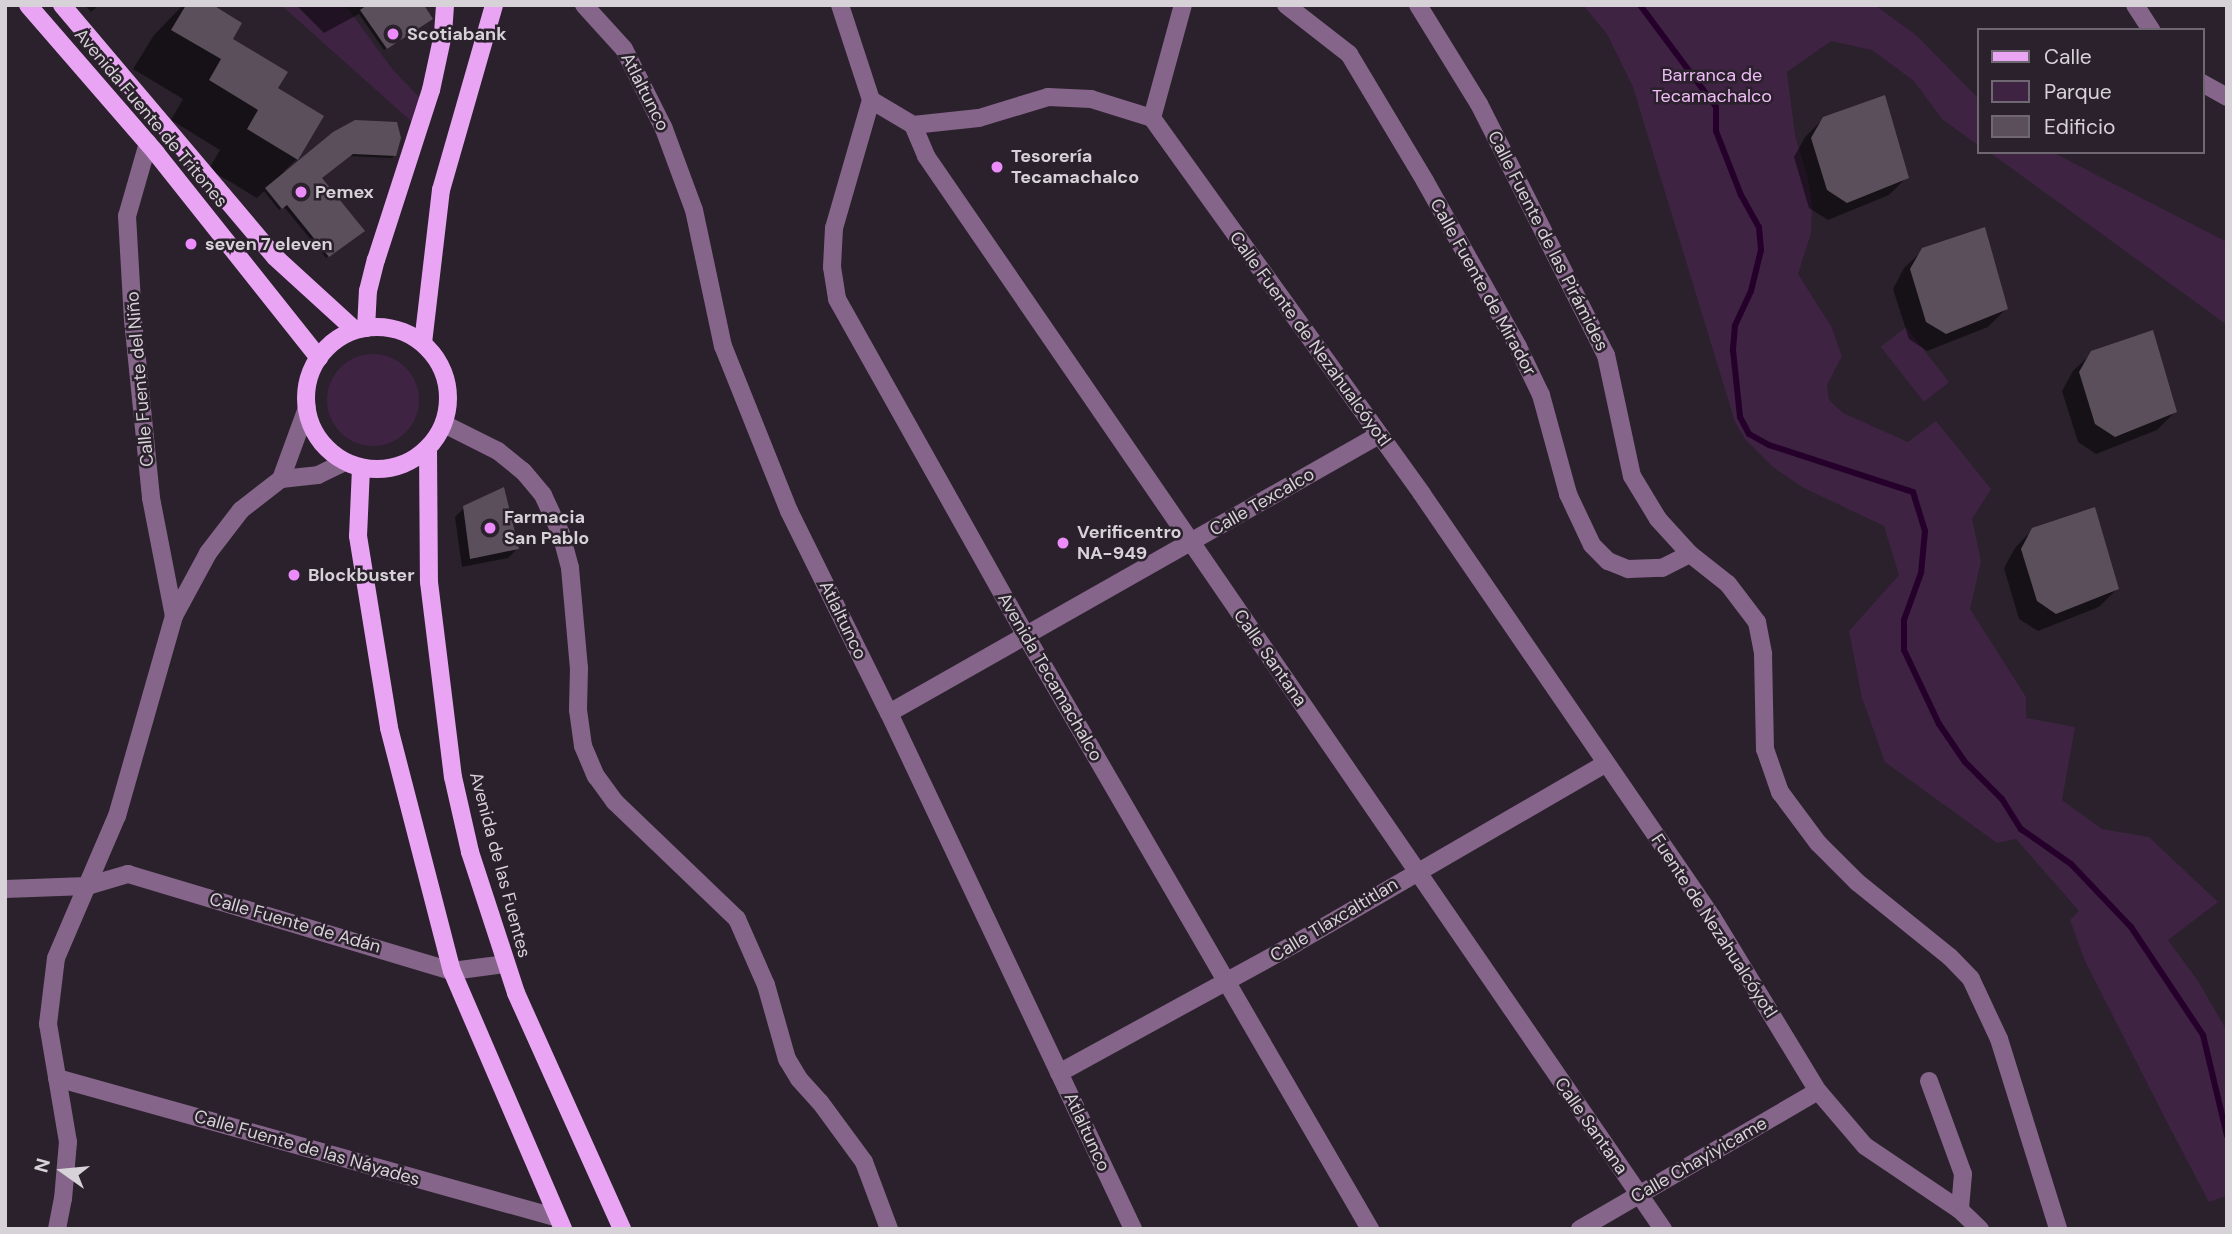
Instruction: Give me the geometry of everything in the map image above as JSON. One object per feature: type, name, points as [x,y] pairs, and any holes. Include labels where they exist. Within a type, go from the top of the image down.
[{"type":"main road","name":"Avenida Fuente de Tritones","points":[[28,5],[148,143],[319,358]]},
{"type":"main road","name":"Avenida Fuente de Tritones","points":[[62,5],[275,257],[361,329]]},
{"type":"main road","points":[[361,329],[376,260],[431,90],[443,34],[445,5]]},
{"type":"main road","points":[[423,343],[441,190],[494,5]]},
{"type":"main road","points":[[361,329],[396,329],[423,343],[443,372],[448,407],[443,424],[428,448],[404,464],[383,469],[353,465],[327,449],[314,430],[307,408],[308,382],[319,358],[335,341],[361,329]]},
{"type":"main road","name":"Avenida de las Fuentes","points":[[428,448],[429,582],[453,777],[470,852],[505,964],[622,1229]]},
{"type":"main road","points":[[353,465],[358,536],[389,729],[452,971],[560,1223]]},
{"type":"street","name":"Atlaltunco","points":[[584,5],[624,49],[664,129],[694,210],[723,346],[789,511],[889,713],[1133,1229]]},
{"type":"street","points":[[840,5],[871,100],[913,125],[979,118],[1048,96],[1091,99],[1152,118],[1184,5]]},
{"type":"street","name":"Calle Fuente de Mirador","points":[[1286,5],[1349,54],[1425,181],[1518,347],[1541,395],[1568,494],[1592,545],[1608,561],[1628,569],[1662,568],[1690,554]]},
{"type":"street","name":"Calle Fuente de las Pirámides","points":[[1418,5],[1479,104],[1606,355],[1632,477],[1658,519],[1690,554],[1728,584],[1757,622],[1763,654],[1765,749],[1780,792],[1818,843],[1857,882],[1950,957],[1971,979],[1999,1039],[2058,1229]]},
{"type":"street","points":[[2135,5],[2150,28]]},
{"type":"street","points":[[2204,84],[2227,97]]},
{"type":"street","name":"Avenida Tecamachalco","points":[[871,100],[834,228],[832,267],[837,299],[1026,636],[1370,1229]]},
{"type":"street","name":"Calle Fuente de Nezahualcóyotl","points":[[1152,118],[1379,435],[1606,763]]},
{"type":"street","name":"Calle Santana","points":[[913,125],[926,156],[1662,1229]]},
{"type":"street","name":"Calle Fuente del Niño","points":[[148,143],[127,216],[133,320],[151,498],[174,616]]},
{"type":"street","points":[[281,479],[307,408]]},
{"type":"street","points":[[443,424],[498,451],[523,471],[543,495],[561,534],[570,568],[579,668],[578,710],[583,746],[596,776],[615,802],[737,919],[766,985],[787,1059],[799,1079],[820,1102],[864,1162],[889,1229]]},
{"type":"street","name":"Calle Texcalco","points":[[889,713],[1379,435]]},
{"type":"street","points":[[57,1229],[64,1199],[68,1142],[48,1024],[56,958],[117,816],[174,616],[208,553],[241,510],[281,479],[318,475],[353,465]]},
{"type":"street","name":"Calle Tlaxcaltitlan","points":[[1059,1073],[1226,983],[1606,763]]},
{"type":"street","name":"Fuente de Nezahualcóyotl","points":[[1606,763],[1712,917],[1818,1091]]},
{"type":"street","name":"Calle Fuente de Adán","points":[[5,889],[87,886],[128,874],[452,971],[505,964]]},
{"type":"street","name":"Calle Fuente de las Náyades","points":[[57,1078],[560,1223]]},
{"type":"street","points":[[1929,1081],[1963,1174],[1959,1210]]},
{"type":"street","points":[[1818,1091],[1865,1146],[1959,1210],[1980,1229]]},
{"type":"street","name":"Calle Chayiyicame","points":[[1580,1229],[1818,1091]]},
{"type":"green space","points":[[281,5],[344,5],[393,70],[422,100],[412,122]]},
{"type":"green space","name":"Barranca de Tecamachalco","points":[[1583,5],[1875,5],[1917,36],[1976,96],[1976,144],[1942,119],[1914,81],[1872,50],[1831,41],[1787,72],[1795,135],[1808,179],[1812,205],[1811,233],[1798,274],[1831,326],[1842,356],[1827,385],[1829,400],[1843,413],[1908,442],[1936,421],[1991,489],[1972,519],[1981,561],[1970,609],[2026,697],[2026,718],[2075,727],[2062,800],[2102,829],[2149,837],[2218,902],[2168,940],[2198,981],[2227,1031],[2227,1199],[2226,1196],[2209,1202],[2168,1124],[2085,961],[2070,920],[2079,911],[2016,839],[1997,843],[1885,762],[1862,698],[1849,631],[1899,575],[1884,526],[1802,487],[1773,467],[1745,439],[1735,422],[1633,87],[1607,34]]},
{"type":"green space","points":[[1992,154],[2056,154],[2227,242],[2227,325]]},
{"type":"green space","points":[[1906,327],[1949,382],[1924,402],[1881,347]]},
{"type":"green space","points":[[373,354],[390,358],[405,368],[415,383],[419,400],[415,417],[405,432],[390,442],[373,446],[356,442],[341,432],[331,417],[327,400],[331,383],[341,368],[356,358]]},
{"type":"building","points":[[186,5],[213,5],[242,23],[233,39],[288,72],[278,88],[324,116],[298,160],[247,129],[258,110],[209,80],[221,59],[171,30]]},
{"type":"building","name":"Scotiabank","points":[[367,5],[424,5],[433,19],[387,49],[360,10]]},
{"type":"building","points":[[1885,95],[1909,178],[1847,203],[1827,190],[1811,138],[1823,117]]},
{"type":"building","name":"Pemex","points":[[355,120],[397,122],[401,138],[396,156],[353,154],[322,178],[365,231],[329,257],[287,205],[282,209],[265,188],[333,132]]},
{"type":"building","points":[[1985,227],[2008,309],[1946,334],[1926,322],[1910,269],[1922,248]]},
{"type":"building","points":[[2153,330],[2177,412],[2115,437],[2095,424],[2079,372],[2091,351]]},
{"type":"building","name":"Farmacia San Pablo","points":[[504,487],[519,549],[470,559],[463,506]]},
{"type":"building","points":[[2095,507],[2119,589],[2056,614],[2037,601],[2021,549],[2032,528]]},
{"type":"waterway","points":[[1640,5],[1716,107],[1716,131],[1741,195],[1759,227],[1761,250],[1751,291],[1735,326],[1733,350],[1740,417],[1749,434],[1769,445],[1913,492],[1925,531],[1921,573],[1904,620],[1904,650],[1939,724],[1965,762],[2002,799],[2021,829],[2071,864],[2131,927],[2203,1035],[2227,1136]]},
{"type":"place","name":"Scotiabank","points":[[393,34]]},
{"type":"place","name":"Tesorería Tecamachalco","points":[[997,167]]},
{"type":"place","name":"Pemex","points":[[301,192]]},
{"type":"place","name":"seven 7 eleven","points":[[191,244]]},
{"type":"place","name":"Farmacia San Pablo","points":[[490,528]]},
{"type":"place","name":"Verificentro NA-949","points":[[1063,543]]},
{"type":"place","name":"Blockbuster","points":[[294,575]]}]
